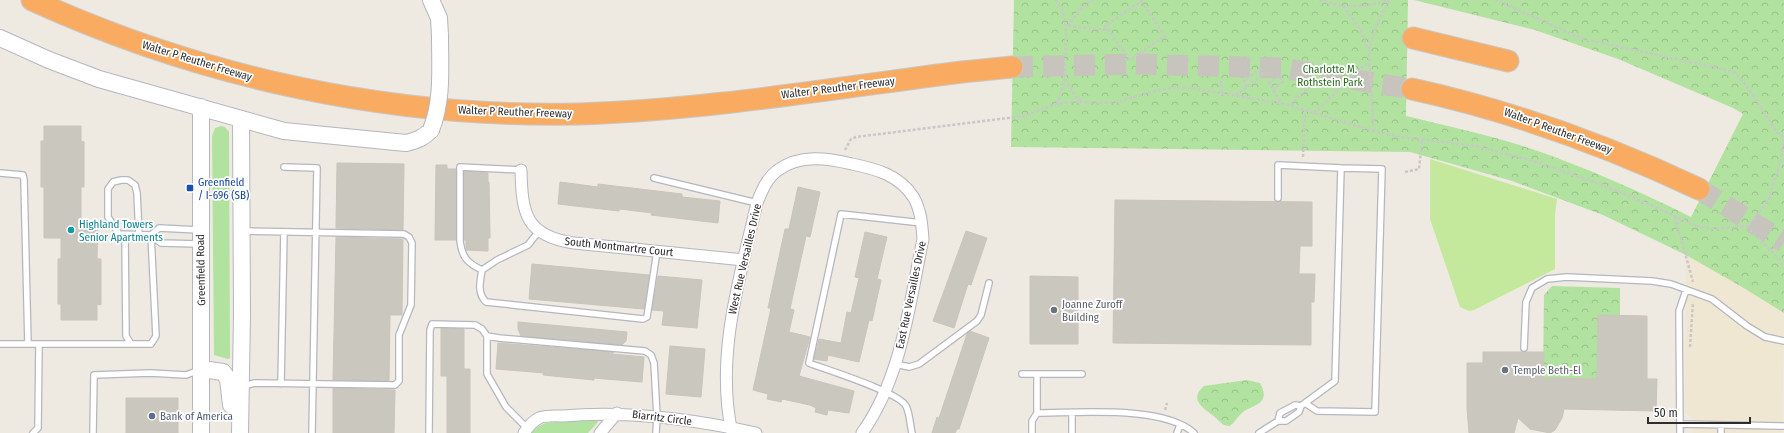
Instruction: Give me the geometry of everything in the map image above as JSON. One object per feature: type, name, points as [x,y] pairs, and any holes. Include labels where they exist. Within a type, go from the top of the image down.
[{"type":"highway","name":"Walter P Reuther Freeway","points":[[32,0],[131,41],[221,70],[340,95],[409,106],[452,110],[498,113],[577,114],[656,110],[1012,67]]},
{"type":"highway","points":[[1413,38],[1508,61]]},
{"type":"highway","name":"Walter P Reuther Freeway","points":[[1412,89],[1499,110],[1549,126],[1625,155],[1699,189]]},
{"type":"main road","points":[[0,38],[49,60],[99,79],[201,107],[241,120],[284,131],[406,142],[419,140],[431,130],[440,99],[439,18],[430,0]]},
{"type":"main road","name":"Greenfield Road","points":[[201,107],[202,433]]},
{"type":"main road","points":[[240,433],[242,315],[241,120]]},
{"type":"main road","points":[[202,370],[223,372],[228,379],[231,396],[230,433]]},
{"type":"street","name":"West Rue Versailles Drive","points":[[732,430],[726,381],[728,340],[731,317],[757,203],[762,188],[778,170],[804,159],[817,158],[853,164]]},
{"type":"street","name":"East Rue Versailles Drive","points":[[853,164],[876,169],[902,183],[913,197],[920,211],[923,239],[895,364],[886,392],[875,415],[862,433]]},
{"type":"street","name":"South Montmartre Court","points":[[520,170],[524,206],[529,220],[539,231],[548,237],[559,241],[744,260]]},
{"type":"street","name":"Biarritz Circle","points":[[526,431],[540,418],[617,413],[657,417],[756,433]]},
{"type":"street","name":"Biarritz Circle","points":[[600,433],[617,413]]},
{"type":"lane","points":[[1278,198],[1278,165],[1382,169],[1375,412],[1317,411],[1303,405],[1294,405],[1280,413],[1278,421]]},
{"type":"lane","points":[[284,167],[317,168],[312,433]]},
{"type":"lane","points":[[482,270],[471,265],[464,259],[462,252],[460,241],[460,167],[520,170]]},
{"type":"lane","points":[[1259,433],[1278,421],[1286,421],[1299,412],[1303,405],[1335,381],[1341,168]]},
{"type":"lane","points":[[0,173],[17,173],[23,175],[24,180],[28,344]]},
{"type":"lane","points":[[654,178],[757,203]]},
{"type":"lane","points":[[139,235],[138,193],[135,185],[128,180],[113,182],[108,188],[108,217],[119,234],[125,235],[139,235],[152,235],[161,243],[201,237]]},
{"type":"lane","points":[[912,433],[906,407],[898,399],[886,392],[809,363],[841,214],[922,223]]},
{"type":"lane","points":[[0,344],[151,344],[156,336],[152,235],[159,228],[201,237]]},
{"type":"lane","points":[[240,386],[255,383],[395,385],[399,381],[399,335],[411,305],[412,243],[409,237],[404,234],[241,230]]},
{"type":"lane","points":[[539,231],[528,246],[498,260],[482,270],[479,286],[482,298],[486,302],[643,319],[647,318],[657,251]]},
{"type":"lane","points":[[281,384],[284,232]]},
{"type":"lane","points":[[125,235],[126,336],[130,344]]},
{"type":"lane","points":[[1524,348],[1526,302],[1532,288],[1547,279],[1567,277],[1652,281],[1670,284],[1712,299],[1747,326],[1765,337],[1784,341]]},
{"type":"lane","points":[[895,364],[908,367],[919,364],[977,322],[981,315],[989,283]]},
{"type":"lane","points":[[1680,433],[1678,398],[1679,311],[1686,290]]},
{"type":"lane","points":[[429,433],[430,330],[432,324],[475,325],[482,329],[487,336],[487,374],[506,407],[526,431]]},
{"type":"lane","points":[[487,336],[645,352],[651,355],[654,363],[657,417],[656,433]]},
{"type":"lane","points":[[33,433],[38,428],[39,344]]},
{"type":"lane","points":[[93,433],[94,375],[150,373],[186,375],[202,370]]},
{"type":"lane","points":[[1022,374],[1082,374]]},
{"type":"lane","points":[[1032,433],[1032,421],[1037,413],[1037,374]]},
{"type":"lane","points":[[1037,413],[1141,414],[1172,421],[1194,433]]},
{"type":"lane","points":[[1072,413],[1072,433]]},
{"type":"lane","points":[[1680,424],[1784,426]]},
{"type":"lane","points":[[1177,433],[1180,425]]},
{"type":"lane","points":[[1721,425],[1721,433]]},
{"type":"lane","points":[[1755,433],[1756,426]]},
{"type":"path","points":[[1056,0],[1062,10],[1067,27],[1065,79],[1057,104]]},
{"type":"path","points":[[1067,27],[1078,11],[1085,4],[1093,0]]},
{"type":"path","points":[[1319,0],[1343,6],[1373,5],[1389,0]]},
{"type":"path","points":[[1369,51],[1373,33],[1389,0]]},
{"type":"path","points":[[842,161],[845,148],[851,139],[856,137],[1024,116],[1057,104],[1083,102],[1106,103],[1121,101],[1155,91],[1175,88],[1190,88],[1282,103],[1374,132],[1401,137],[1478,146],[1537,162],[1635,198],[1697,226],[1714,229],[1747,226],[1769,199],[1781,159],[1784,138],[1777,132],[1746,85],[1735,73],[1583,39],[1496,0]]},
{"type":"path","points":[[1140,1],[1165,36],[1130,60],[1105,26],[1137,2],[1140,1]]},
{"type":"path","points":[[1343,6],[1360,29],[1369,51],[1374,132]]},
{"type":"path","points":[[1067,27],[1108,30]]},
{"type":"path","points":[[1314,113],[1370,60]]},
{"type":"path","points":[[1236,96],[1248,87],[1264,75],[1260,69],[1244,81],[1248,87]]},
{"type":"path","points":[[1273,89],[1283,82],[1279,76],[1269,83],[1282,103]]},
{"type":"path","points":[[1065,79],[1076,97],[1083,102]]},
{"type":"path","points":[[1221,80],[1222,93]]},
{"type":"path","points":[[1291,106],[1297,96],[1315,84]]},
{"type":"path","points":[[1303,159],[1305,110]]},
{"type":"path","points":[[1405,172],[1419,170],[1422,139]]},
{"type":"path","points":[[1675,217],[1694,286],[1690,351]]},
{"type":"path","points":[[1747,226],[1755,236],[1776,254],[1784,267]]},
{"type":"path","points":[[1165,409],[1167,403]]},
{"type":"shaded area","points":[[1686,255],[1784,313],[1782,433],[1692,433],[1692,418],[1685,412]]},
{"type":"green space","name":"Charlotte M. Rothstein Park","points":[[1014,0],[1408,0],[1406,116],[1499,139],[1550,155],[1612,180],[1691,217],[1743,114],[1733,108],[1618,59],[1535,30],[1414,0],[1784,0],[1784,313],[1686,255],[1603,215],[1509,180],[1410,152],[1011,147]]},
{"type":"green space","points":[[221,126],[225,127],[229,132],[230,358],[228,359],[214,355],[212,136],[215,128]]},
{"type":"green space","points":[[1430,159],[1557,199],[1555,214],[1555,269],[1474,310],[1469,311],[1460,307],[1430,219]]},
{"type":"green space","points":[[1552,286],[1620,288],[1620,315],[1598,315],[1597,379],[1543,378],[1544,295]]},
{"type":"green space","points":[[1247,380],[1260,383],[1264,395],[1263,399],[1257,405],[1243,412],[1230,426],[1221,423],[1203,408],[1198,400],[1197,396],[1199,391],[1204,386]]},
{"type":"green space","points":[[596,418],[598,422],[588,433],[531,433],[539,426],[546,423]]},
{"type":"building","name":"Highland Towers Senior Apartments","points":[[44,126],[81,126],[81,141],[84,142],[84,187],[81,187],[81,223],[98,222],[97,259],[101,259],[101,305],[97,304],[97,320],[61,320],[61,304],[58,304],[58,259],[61,259],[61,238],[44,238],[44,187],[41,187],[41,141],[44,141]]},
{"type":"building","points":[[337,163],[404,164],[403,230],[336,228]]},
{"type":"building","points":[[436,165],[447,165],[447,169],[456,169],[456,240],[435,240]]},
{"type":"building","points":[[464,171],[488,173],[490,238],[488,238],[488,251],[466,250],[466,240],[464,240]]},
{"type":"building","points":[[560,182],[598,187],[598,184],[682,194],[682,197],[720,201],[718,223],[651,215],[652,213],[620,209],[619,211],[558,204]]},
{"type":"building","points":[[798,187],[820,192],[810,237],[806,236],[790,309],[794,310],[789,332],[810,337],[799,376],[854,391],[849,413],[828,410],[827,415],[815,412],[816,408],[810,405],[782,399],[781,402],[767,399],[768,394],[753,390],[771,308],[768,308],[785,229],[789,229]]},
{"type":"building","points":[[1115,200],[1312,202],[1312,246],[1300,246],[1299,274],[1315,274],[1314,302],[1311,302],[1311,345],[1113,343]]},
{"type":"building","points":[[966,231],[987,238],[971,285],[968,284],[954,328],[933,321]]},
{"type":"building","points":[[865,232],[887,237],[877,279],[881,280],[872,321],[869,320],[859,362],[828,355],[827,361],[814,359],[819,339],[841,343],[847,312],[851,313],[859,278],[855,277]]},
{"type":"building","points":[[336,237],[403,239],[402,315],[390,315],[389,381],[333,380]]},
{"type":"building","points":[[532,264],[649,275],[644,309],[529,299]]},
{"type":"building","points":[[658,276],[702,280],[697,328],[662,325],[664,311],[652,310]]},
{"type":"building","name":"Joanne Zuroff Building","points":[[1030,276],[1078,277],[1078,344],[1030,344]]},
{"type":"building","name":"Temple Beth-El","points":[[1598,315],[1647,316],[1647,379],[1657,379],[1656,411],[1564,409],[1562,418],[1555,430],[1550,433],[1530,429],[1518,418],[1514,433],[1469,433],[1467,409],[1467,363],[1483,363],[1483,352],[1544,352],[1543,378],[1597,379]]},
{"type":"building","points":[[518,322],[627,332],[626,341],[622,345],[521,336],[518,329]]},
{"type":"building","points":[[441,328],[464,329],[464,369],[470,369],[470,433],[447,433],[447,376],[441,376]]},
{"type":"building","points":[[970,331],[989,338],[959,429],[957,429],[955,433],[932,433],[937,417],[939,418],[967,334]]},
{"type":"building","points":[[498,343],[614,352],[612,354],[644,357],[642,382],[594,378],[594,380],[543,375],[544,373],[496,369]]},
{"type":"building","points":[[670,346],[705,349],[701,397],[666,394]]},
{"type":"building","points":[[333,388],[395,390],[394,433],[333,433]]},
{"type":"building","name":"Bank of America","points":[[126,398],[178,398],[178,433],[126,433]]},
{"type":"tunnel","points":[[1012,67],[1134,64],[1281,68],[1412,89]]},
{"type":"tunnel","points":[[1699,189],[1784,242]]},
{"type":"place","name":"Greenfield / I-696 (SB)","points":[[190,188]]},
{"type":"place","name":"Highland Towers Senior Apartments","points":[[71,230]]},
{"type":"place","name":"Joanne Zuroff Building","points":[[1054,310]]},
{"type":"place","name":"Temple Beth-El","points":[[1505,370]]},
{"type":"place","name":"Bank of America","points":[[152,416]]}]
